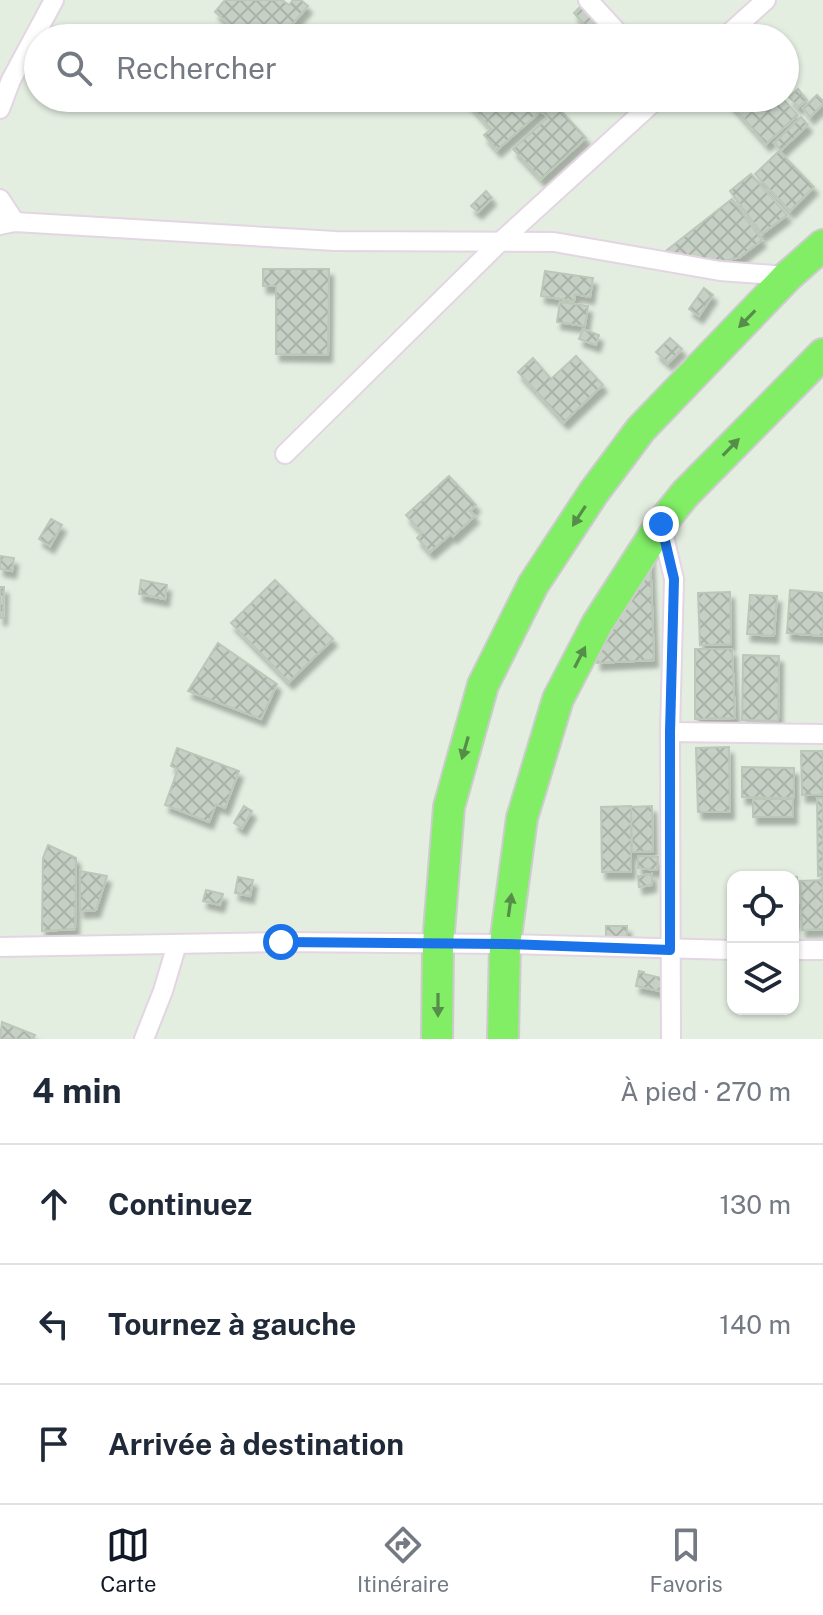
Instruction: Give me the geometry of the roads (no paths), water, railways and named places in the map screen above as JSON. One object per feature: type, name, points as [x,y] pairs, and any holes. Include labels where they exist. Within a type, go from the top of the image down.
[{"type":"highway","points":[[437,1039],[438,944],[449,807],[483,685],[533,585],[594,492],[641,429],[788,276],[823,245]]},
{"type":"highway","points":[[503,1039],[505,944],[522,818],[558,699],[597,624],[661,524],[685,494],[823,354]]},
{"type":"street","points":[[41,24],[54,0]]},
{"type":"street","points":[[588,0],[610,24]]},
{"type":"street","points":[[739,24],[766,0]]},
{"type":"street","points":[[0,109],[24,56]]},
{"type":"street","points":[[285,454],[500,242],[643,112]]},
{"type":"street","points":[[0,199],[7,223],[335,241],[554,242],[720,271],[788,276]]},
{"type":"street","points":[[661,524],[674,579],[670,732],[671,1039]]},
{"type":"street","points":[[670,732],[823,734]]},
{"type":"street","points":[[0,947],[281,942],[727,950]]},
{"type":"street","points":[[144,1039],[177,944]]},
{"type":"street","points":[[799,950],[823,950]]}]
